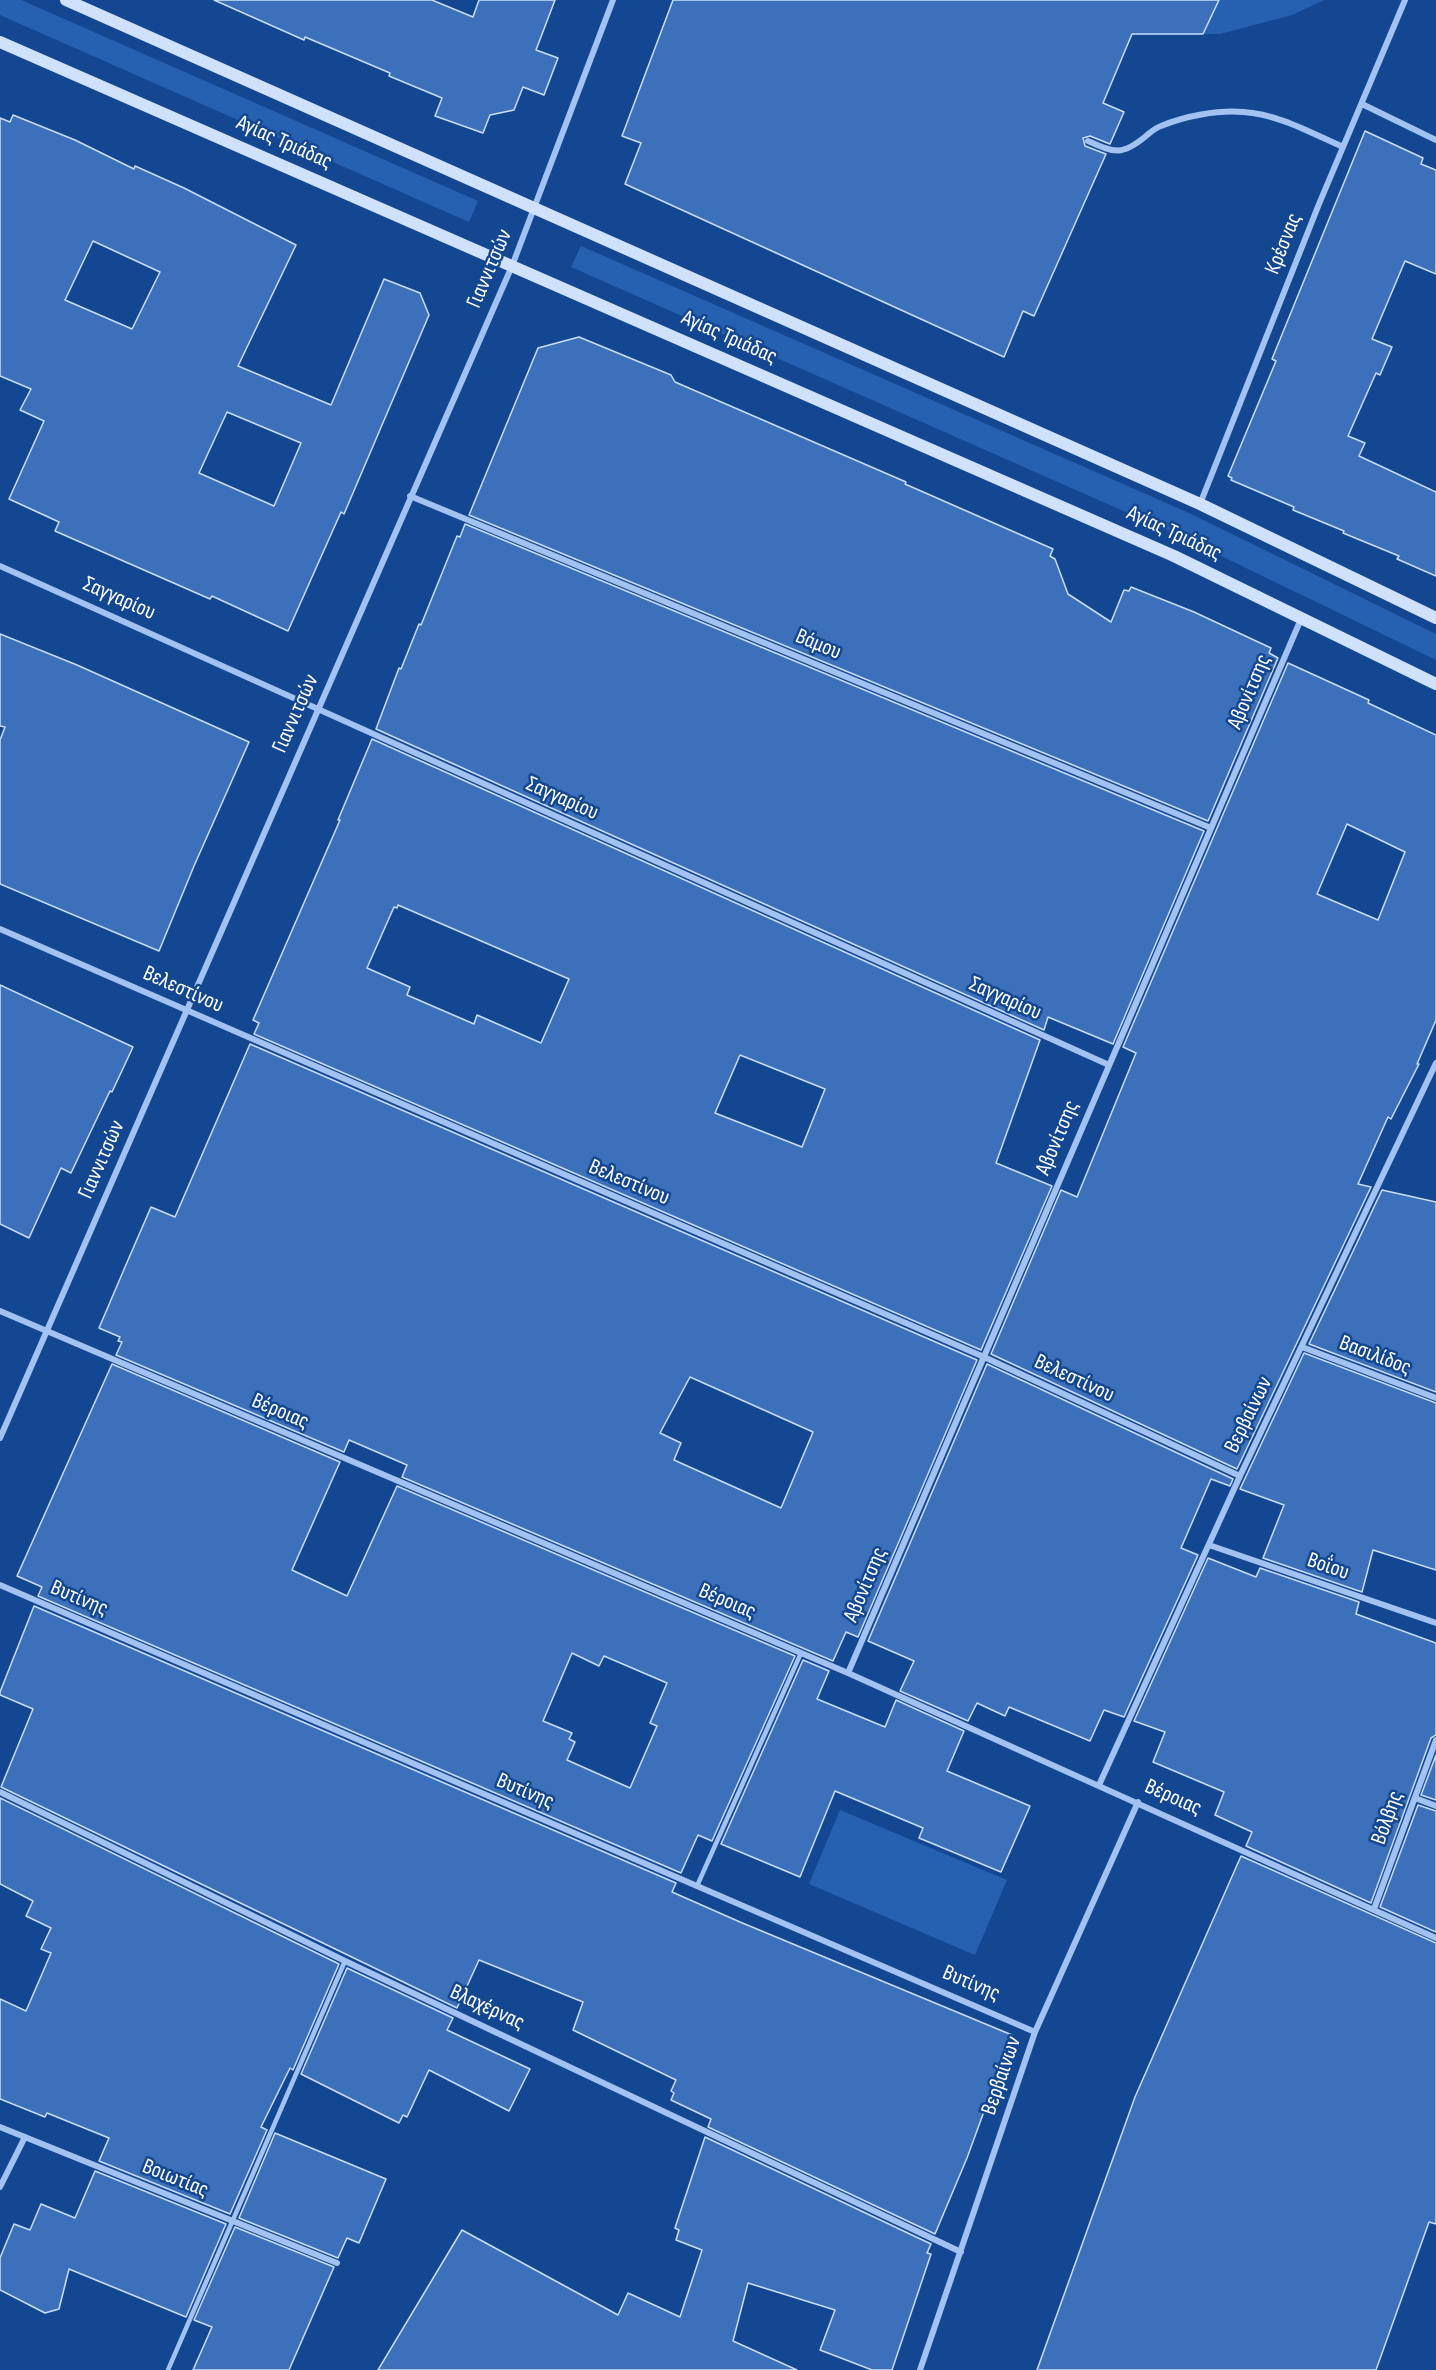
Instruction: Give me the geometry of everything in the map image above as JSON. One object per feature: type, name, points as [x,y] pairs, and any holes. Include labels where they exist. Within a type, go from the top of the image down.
[{"type":"street","name":"Αγίας Τριάδας","points":[[66,0],[1200,504],[1436,618]]},
{"type":"street","name":"Γιαννιτσών","points":[[0,1438],[512,266],[613,0]]},
{"type":"street","name":"Κρέσνας","points":[[1200,504],[1343,147],[1405,0]]},
{"type":"street","name":"Αγίας Τριάδας","points":[[0,42],[1174,556],[1436,684]]},
{"type":"street","points":[[1362,104],[1436,140]]},
{"type":"street","points":[[1088,141],[1109,150],[1129,150],[1158,126],[1209,114],[1243,112],[1278,118],[1343,147]]},
{"type":"street","name":"Βάμου","points":[[411,496],[1211,828]]},
{"type":"street","name":"Σαγγαρίου","points":[[0,566],[1109,1065]]},
{"type":"street","name":"Αβονίτσης","points":[[848,1673],[1301,618]]},
{"type":"street","name":"Βελεστίνου","points":[[0,929],[984,1357],[1240,1476]]},
{"type":"street","name":"Βερβαίνων","points":[[1099,1785],[1240,1476],[1436,1063]]},
{"type":"street","name":"Βέροιας","points":[[0,1311],[848,1673],[1436,1938]]},
{"type":"street","name":"Βασιλίδος","points":[[1302,1347],[1436,1398]]},
{"type":"street","name":"Βοΐου","points":[[1209,1545],[1436,1623]]},
{"type":"street","name":"Βυτίνης","points":[[0,1585],[1035,2032]]},
{"type":"street","name":"Βόλβης","points":[[1374,1909],[1436,1740]]},
{"type":"street","name":"Βλαχέρνας","points":[[0,1792],[345,1961],[961,2252]]},
{"type":"street","points":[[1415,1798],[1436,1806]]},
{"type":"street","name":"Βερβαίνων","points":[[920,2370],[1035,2032],[1138,1802]]},
{"type":"street","name":"Βοιωτίας","points":[[0,2127],[337,2263]]},
{"type":"street","points":[[0,2187],[25,2137]]},
{"type":"lane","points":[[697,1886],[801,1653]]},
{"type":"lane","points":[[168,2370],[345,1961]]},
{"type":"shaded area","points":[[0,0],[21,0],[478,201],[469,222],[0,15]]},
{"type":"shaded area","points":[[997,0],[1324,0],[1292,15],[1220,34],[1144,34],[1070,24]]},
{"type":"shaded area","points":[[581,246],[1189,513],[1436,634],[1436,660],[1180,536],[571,267]]},
{"type":"shaded area","points":[[840,1810],[1007,1880],[975,1955],[809,1884]]},
{"type":"building","points":[[214,0],[432,0],[473,17],[479,0],[555,0],[536,50],[558,58],[544,95],[523,87],[514,110],[490,115],[483,133],[435,116],[442,98],[389,76],[390,73],[305,37],[304,40]]},
{"type":"building","points":[[673,0],[1219,0],[1203,34],[1132,34],[1103,103],[1124,112],[1110,144],[1090,136],[1083,138],[1085,146],[1106,154],[1034,316],[1023,311],[1004,357],[625,184],[641,143],[622,136]]},
{"type":"building","points":[[13,115],[75,140],[134,169],[135,166],[184,188],[296,245],[238,366],[331,405],[384,279],[420,293],[429,315],[344,514],[341,512],[288,631],[212,596],[210,599],[55,531],[59,522],[9,499],[44,421],[20,410],[31,389],[0,376],[0,118],[10,122]],"holes":[[[93,241],[160,272],[132,329],[65,300]],[[227,412],[301,443],[274,506],[199,473]]]},
{"type":"building","points":[[1365,131],[1423,158],[1421,164],[1436,170],[1436,274],[1405,261],[1372,339],[1392,347],[1380,375],[1376,373],[1348,436],[1365,443],[1359,456],[1436,492],[1436,576],[1397,559],[1399,556],[1293,510],[1294,507],[1231,480],[1232,478],[1228,476],[1276,361],[1272,359]]},
{"type":"building","points":[[579,337],[671,375],[675,382],[906,482],[905,484],[1053,549],[1050,556],[1055,559],[1068,594],[1111,622],[1124,590],[1129,591],[1131,587],[1194,612],[1271,648],[1269,653],[1278,658],[1208,821],[469,515],[538,348]]},
{"type":"building","points":[[465,524],[1204,831],[1113,1044],[1048,1017],[1044,1030],[376,729],[399,668],[401,669],[419,624],[421,625],[457,536],[460,537]]},
{"type":"building","points":[[0,634],[77,665],[249,742],[159,951],[0,884],[0,740],[5,727],[0,726]]},
{"type":"building","points":[[1288,663],[1369,700],[1368,703],[1436,735],[1436,1020],[1417,1064],[1419,1064],[1391,1119],[1388,1117],[1358,1184],[1371,1187],[1237,1469],[991,1354],[1061,1190],[1077,1197],[1136,1053],[1123,1047]],"holes":[[[1347,824],[1405,852],[1378,920],[1317,894]]]},
{"type":"building","points":[[372,739],[1040,1040],[996,1163],[1052,1186],[981,1350],[254,1034],[259,1023],[253,1020],[340,820],[338,820]],"holes":[[[398,905],[569,979],[541,1043],[477,1015],[474,1024],[407,995],[410,987],[367,968],[394,907],[397,908]],[[740,1055],[825,1089],[802,1147],[715,1113]]]},
{"type":"building","points":[[0,985],[133,1047],[71,1173],[61,1168],[29,1238],[0,1224]]},
{"type":"building","points":[[250,1044],[977,1360],[858,1637],[846,1632],[833,1661],[402,1477],[407,1465],[349,1440],[344,1452],[116,1355],[122,1342],[118,1341],[120,1337],[99,1328],[125,1267],[151,1207],[175,1217]],"holes":[[[690,1377],[813,1432],[781,1508],[674,1460],[681,1443],[660,1433]]]},
{"type":"building","points":[[1382,1190],[1436,1202],[1436,1392],[1309,1344]]},
{"type":"building","points":[[1304,1353],[1436,1403],[1436,1570],[1373,1550],[1362,1592],[1263,1558],[1284,1505],[1240,1489]]},
{"type":"building","points":[[112,1364],[340,1462],[292,1570],[347,1596],[397,1486],[795,1656],[712,1841],[698,1835],[681,1873],[38,1596],[42,1587],[17,1576]],"holes":[[[572,1653],[599,1666],[604,1656],[667,1683],[650,1723],[657,1726],[630,1788],[567,1760],[575,1742],[569,1739],[572,1733],[543,1721]]]},
{"type":"building","points":[[987,1364],[1233,1479],[1230,1486],[1211,1479],[1181,1548],[1198,1555],[1124,1717],[1104,1710],[1090,1741],[1009,1707],[1005,1716],[977,1703],[968,1721],[900,1691],[914,1661],[868,1641]]},
{"type":"building","points":[[1208,1558],[1256,1577],[1260,1568],[1359,1602],[1356,1614],[1436,1643],[1436,1735],[1431,1738],[1371,1903],[1246,1846],[1252,1832],[1215,1815],[1224,1792],[1153,1762],[1165,1732],[1134,1721]]},
{"type":"building","points":[[34,1606],[676,1883],[672,1892],[740,1922],[1012,2035],[967,2158],[935,2234],[708,2127],[711,2119],[671,2100],[674,2093],[671,2091],[676,2080],[573,2030],[583,2002],[479,1960],[457,2008],[1,1787],[33,1709],[0,1695],[0,1692]]},
{"type":"building","points":[[803,1660],[829,1671],[817,1699],[885,1727],[896,1700],[964,1731],[947,1771],[1030,1806],[1001,1872],[919,1838],[923,1828],[835,1791],[800,1877],[721,1844]]},
{"type":"building","points":[[1436,1755],[1436,1800],[1421,1795]]},
{"type":"building","points":[[0,1798],[339,1964],[293,2070],[290,2068],[261,2127],[267,2130],[230,2214],[99,2161],[109,2138],[47,2113],[45,2117],[0,2099],[0,1999],[26,2011],[51,1953],[41,1949],[51,1928],[26,1916],[33,1901],[0,1884]]},
{"type":"building","points":[[1418,1805],[1436,1811],[1436,1932],[1380,1907]]},
{"type":"building","points":[[1241,1856],[1436,1943],[1436,2224],[1429,2222],[1376,2370],[1037,2370],[1135,2097]]},
{"type":"building","points":[[347,1968],[453,2018],[447,2030],[530,2069],[509,2111],[429,2070],[407,2117],[403,2115],[399,2123],[301,2074]]},
{"type":"building","points":[[275,2133],[386,2179],[359,2243],[347,2238],[338,2258],[239,2218]]},
{"type":"building","points":[[705,2137],[931,2244],[927,2253],[931,2254],[892,2370],[872,2370],[820,2350],[835,2310],[748,2283],[733,2341],[797,2370],[378,2370],[462,2230],[618,2315],[628,2293],[680,2317],[702,2250],[676,2240],[679,2230],[675,2228]]},
{"type":"building","points":[[95,2171],[226,2224],[186,2317],[69,2269],[59,2309],[45,2313],[0,2290],[0,2258],[14,2224],[30,2230],[41,2204],[75,2218]]},
{"type":"building","points":[[235,2227],[334,2267],[289,2370],[193,2370],[212,2327],[194,2320]]}]
